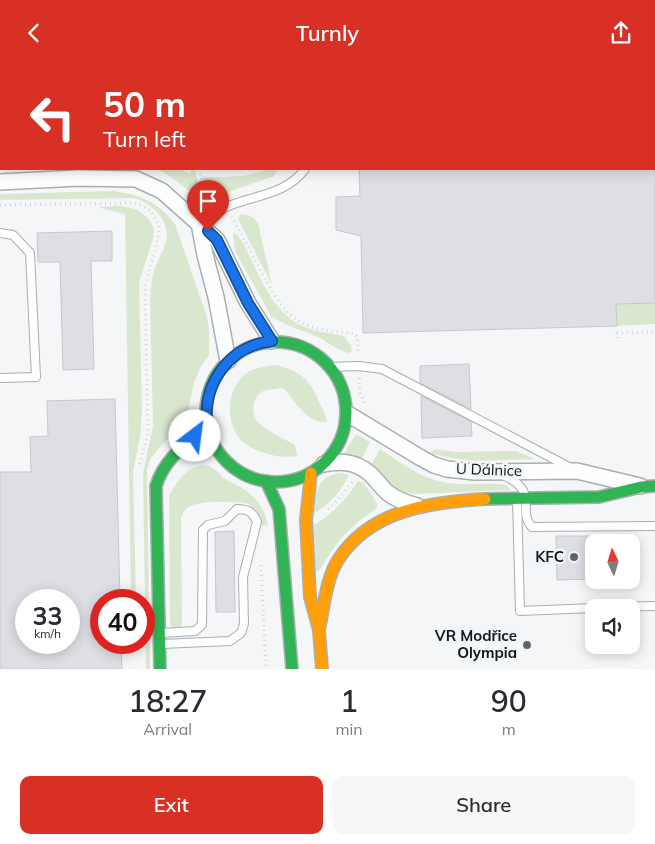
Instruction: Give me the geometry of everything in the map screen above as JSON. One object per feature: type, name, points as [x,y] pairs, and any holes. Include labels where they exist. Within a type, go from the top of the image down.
[{"type":"street","points":[[0,182],[78,178],[136,179],[162,191],[217,240],[248,303],[272,341]]},
{"type":"street","points":[[199,223],[228,361]]},
{"type":"street","points":[[272,341],[284,342],[300,347],[320,359],[328,367],[338,383],[348,414],[344,435],[339,447],[324,464],[311,473],[291,481],[266,481],[246,475],[228,462],[215,445],[207,425],[207,401],[214,379],[228,361],[249,347],[272,341]]},
{"type":"street","name":"U Dálnice","points":[[348,414],[434,465],[461,471],[577,471],[648,486]]},
{"type":"street","points":[[160,669],[156,485],[166,464],[207,425]]},
{"type":"street","points":[[324,464],[345,461],[362,468],[388,493],[406,503],[417,506]]},
{"type":"street","points":[[311,473],[306,520],[310,597],[319,630],[322,669]]},
{"type":"street","points":[[266,481],[279,509],[292,669]]},
{"type":"street","name":"U Dálnice","points":[[319,630],[330,580],[338,561],[352,541],[385,517],[401,510],[438,502],[601,497],[648,486]]},
{"type":"lane","points":[[199,223],[225,207],[286,187],[298,179],[304,170]]},
{"type":"lane","points":[[0,233],[13,235],[30,253],[36,377],[0,378]]},
{"type":"lane","points":[[328,367],[359,366],[382,369],[577,471]]},
{"type":"lane","points":[[496,471],[518,483],[522,489],[520,611],[585,608]]},
{"type":"lane","points":[[522,499],[532,527],[655,526]]},
{"type":"lane","points":[[238,509],[245,509],[254,515],[257,522],[243,577],[244,624],[241,633],[230,641],[160,639],[195,631],[202,625],[203,530],[208,525],[225,521],[238,509]]},
{"type":"lane","points":[[640,606],[655,606]]},
{"type":"path","points":[[199,170],[202,181],[225,207],[237,225],[282,307],[298,321],[318,329],[355,334],[358,339],[360,393],[364,402],[369,406]]},
{"type":"path","points":[[0,205],[132,203],[141,205],[152,213],[156,219],[159,234],[158,245],[145,287],[148,434],[139,468]]},
{"type":"path","points":[[618,338],[617,333],[655,332]]},
{"type":"path","points":[[306,520],[316,517],[337,501],[362,468]]},
{"type":"path","points":[[260,560],[266,669]]},
{"type":"green space","points":[[159,170],[182,170],[190,174],[192,170],[195,170],[199,188],[207,197],[193,193]]},
{"type":"green space","points":[[267,170],[277,171],[274,176],[220,195],[203,178],[244,176]]},
{"type":"green space","points":[[113,191],[148,200],[162,210],[175,224],[207,317],[209,355],[200,368],[194,383],[184,422],[151,458],[147,469],[149,589],[145,589],[143,473],[153,426],[150,299],[152,278],[166,242],[166,227],[159,214],[141,200],[134,198],[0,200],[0,194]]},
{"type":"green space","points":[[121,206],[135,209],[150,221],[154,229],[153,239],[139,282],[142,412],[140,437],[133,472],[136,589],[131,589],[125,214],[97,207]]},
{"type":"green space","points":[[241,214],[251,216],[258,223],[272,285],[238,219]]},
{"type":"green space","points":[[233,233],[242,241],[266,289],[281,311],[302,326],[344,336],[351,345],[352,351],[349,353],[341,350],[318,337],[271,316],[235,251]]},
{"type":"green space","points":[[655,303],[655,324],[617,326],[616,304]]},
{"type":"green space","points":[[275,365],[284,367],[304,377],[313,388],[327,420],[327,422],[320,422],[307,416],[283,388],[263,391],[256,397],[253,405],[255,418],[266,429],[295,445],[297,456],[276,456],[254,449],[242,441],[232,425],[230,405],[235,386],[248,372]]},
{"type":"green space","points":[[356,434],[370,442],[361,460],[344,454]]},
{"type":"green space","points":[[380,449],[412,470],[439,481],[455,484],[506,485],[511,490],[416,494],[401,491],[395,488],[371,465]]},
{"type":"green space","points":[[434,449],[455,452],[516,451],[535,459],[457,459],[431,453]]},
{"type":"green space","points":[[205,465],[213,468],[226,479],[252,495],[262,508],[268,525],[261,526],[257,512],[246,503],[207,502],[192,505],[186,509],[181,518],[182,624],[174,629],[170,624],[169,496],[183,475],[193,468]]},
{"type":"green space","points":[[342,473],[349,475],[342,487],[325,506],[313,514],[317,492],[322,481]]},
{"type":"green space","points":[[358,481],[363,482],[377,503],[377,508],[344,535],[320,570],[316,572],[312,526],[338,507]]},
{"type":"green space","points":[[146,654],[150,654],[150,669],[146,669]]},
{"type":"building","points":[[359,170],[655,170],[655,303],[616,304],[617,326],[363,333],[361,236],[336,230],[336,197],[360,196]]},
{"type":"building","points":[[112,231],[112,261],[91,261],[94,369],[63,370],[60,262],[38,262],[37,233]]},
{"type":"building","points":[[469,364],[471,409],[420,383],[420,366]]},
{"type":"building","points":[[421,396],[471,422],[472,436],[422,438]]},
{"type":"building","points":[[115,399],[120,589],[90,589],[90,654],[121,654],[122,669],[0,669],[0,472],[31,472],[30,437],[48,436],[47,401]]},
{"type":"building","points":[[234,531],[235,612],[216,612],[215,532]]},
{"type":"building","points":[[556,536],[585,536],[585,579],[557,580]]},
{"type":"traffic: fast","points":[[276,342],[290,343],[303,347],[325,363],[341,385],[345,398],[346,412],[345,426],[341,439],[325,461],[303,477],[290,481],[276,482],[262,481],[249,477],[227,461],[211,439],[207,426],[206,412],[207,398],[211,385],[227,363],[249,347],[262,343],[276,342]]},
{"type":"traffic: fast","points":[[160,669],[156,486],[170,460],[207,425]]},
{"type":"traffic: fast","points":[[266,481],[279,509],[292,669]]},
{"type":"traffic: fast","points":[[485,499],[599,497],[641,487],[655,486]]},
{"type":"traffic: slow","points":[[311,473],[306,520],[310,597],[319,630],[322,669]]},
{"type":"traffic: slow","points":[[319,630],[328,584],[334,568],[351,543],[367,530],[384,520],[423,506],[485,499]]},
{"type":"place","name":"KFC","points":[[574,557]]},
{"type":"place","name":"VR Modřice Olympia","points":[[527,645]]},
{"type":"route","points":[[195,436],[207,425],[206,413],[210,388],[214,379],[228,361],[249,347],[272,341],[248,303],[217,240],[208,231]]}]
